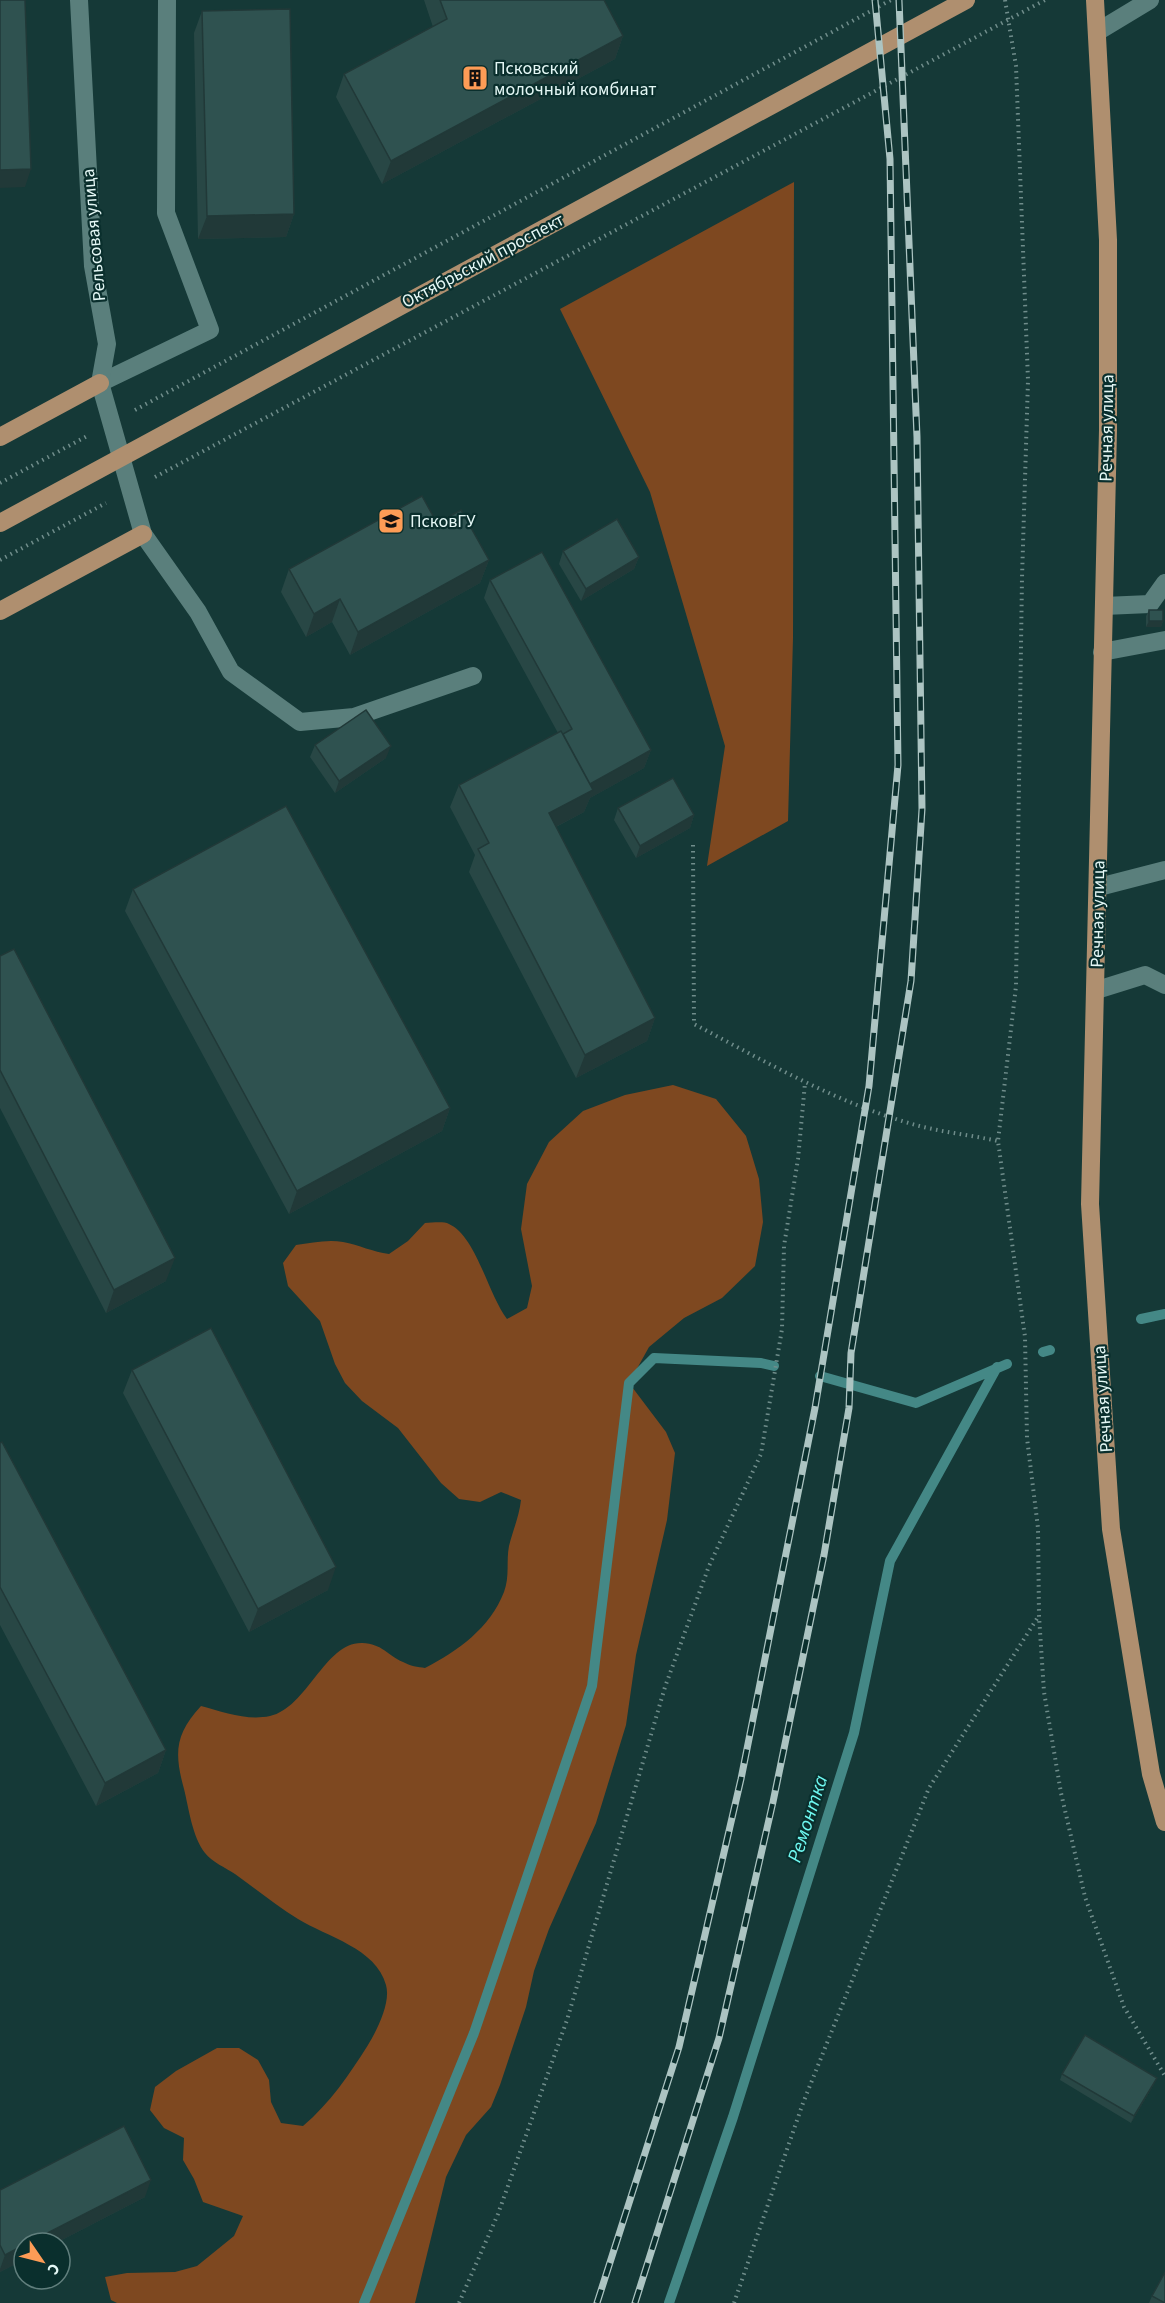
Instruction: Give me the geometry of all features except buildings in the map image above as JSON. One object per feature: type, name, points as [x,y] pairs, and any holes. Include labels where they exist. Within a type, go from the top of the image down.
[{"type":"main road","name":"Октябрьский проспект","points":[[0,523],[966,0]]},
{"type":"main road","name":"Речная улица","points":[[1095,0],[1108,240],[1108,430],[1097,990],[1090,1204],[1111,1529],[1151,1774],[1165,1822]]},
{"type":"main road","points":[[0,437],[100,383]]},
{"type":"main road","points":[[0,611],[143,534]]},
{"type":"street","name":"Рельсовая улица","points":[[79,0],[93,266],[107,344],[100,383],[143,534],[198,612],[231,672],[300,722],[354,717],[473,676]]},
{"type":"street","points":[[100,383],[210,330],[166,213],[167,0]]},
{"type":"street","points":[[1097,32],[1150,0]]},
{"type":"street","points":[[1104,606],[1150,604],[1165,583]]},
{"type":"street","points":[[1102,652],[1165,640]]},
{"type":"street","points":[[1099,887],[1165,870]]},
{"type":"street","points":[[1097,990],[1145,975],[1165,985]]},
{"type":"path","points":[[126,415],[891,0]]},
{"type":"path","points":[[1005,0],[1016,66],[1028,380],[1022,578],[1016,986],[998,1141],[1025,1336],[1026,1438],[1038,1528],[1039,1616],[1044,1692],[1061,1793],[1085,1897],[1124,2007],[1165,2076]]},
{"type":"path","points":[[152,479],[1045,0]]},
{"type":"path","points":[[0,483],[94,432]]},
{"type":"path","points":[[2,559],[110,501]]},
{"type":"path","points":[[693,845],[694,1024],[805,1083],[912,1124],[998,1141]]},
{"type":"path","points":[[459,2303],[498,2214],[567,2020],[665,1687],[709,1566],[761,1454],[782,1329],[784,1246],[798,1159],[805,1083]]},
{"type":"path","points":[[734,2303],[803,2103],[929,1788],[1039,1616]]},
{"type":"shaded area","points":[[794,182],[793,638],[788,821],[707,866],[725,746],[650,492],[560,309]]},
{"type":"shaded area","points":[[673,1085],[716,1099],[746,1136],[759,1179],[763,1222],[755,1266],[722,1298],[684,1318],[649,1347],[629,1383],[666,1432],[675,1453],[667,1520],[636,1655],[626,1725],[596,1823],[549,1929],[534,1971],[526,2007],[500,2085],[491,2107],[466,2135],[446,2177],[415,2303],[117,2303],[111,2300],[105,2277],[127,2273],[175,2272],[197,2266],[234,2236],[243,2216],[203,2202],[183,2160],[184,2138],[164,2128],[150,2110],[155,2087],[176,2071],[217,2048],[239,2048],[258,2060],[269,2080],[271,2102],[281,2123],[303,2126],[330,2098],[354,2067],[375,2032],[387,2000],[386,1985],[381,1972],[361,1953],[298,1919],[205,1853],[194,1831],[179,1765],[179,1744],[186,1726],[201,1706],[253,1717],[270,1716],[283,1711],[295,1701],[337,1653],[349,1646],[362,1643],[375,1645],[406,1663],[425,1668],[461,1646],[490,1617],[504,1592],[509,1546],[521,1500],[501,1492],[480,1502],[459,1499],[441,1483],[398,1428],[362,1401],[345,1383],[335,1364],[320,1321],[288,1286],[283,1263],[296,1245],[325,1241],[343,1242],[389,1254],[408,1241],[425,1223],[447,1223],[467,1240],[507,1319],[527,1308],[532,1286],[521,1229],[527,1184],[549,1142],[583,1111],[625,1095]]},
{"type":"waterway","name":"Ремонтка","points":[[1141,1319],[1165,1314]]},
{"type":"waterway","name":"Ремонтка","points":[[1043,1352],[1050,1350]]},
{"type":"waterway","points":[[364,2303],[474,2033],[592,1686],[629,1383],[654,1358],[761,1363],[774,1366]]},
{"type":"waterway","points":[[820,1376],[916,1403],[1007,1364]]},
{"type":"waterway","name":"Ремонтка","points":[[669,2303],[733,2117],[854,1733],[890,1561],[997,1367]]},
{"type":"railway","points":[[597,2303],[679,2047],[741,1779],[815,1408],[869,1086],[898,765],[890,159],[875,0]]},
{"type":"railway","points":[[635,2303],[719,2038],[773,1802],[824,1555],[849,1408],[851,1353],[911,981],[922,809],[917,437],[899,0]]},
{"type":"place","name":"Псковский молочный комбинат","points":[[475,78]]},
{"type":"place","name":"ПсковГУ","points":[[391,521]]}]
